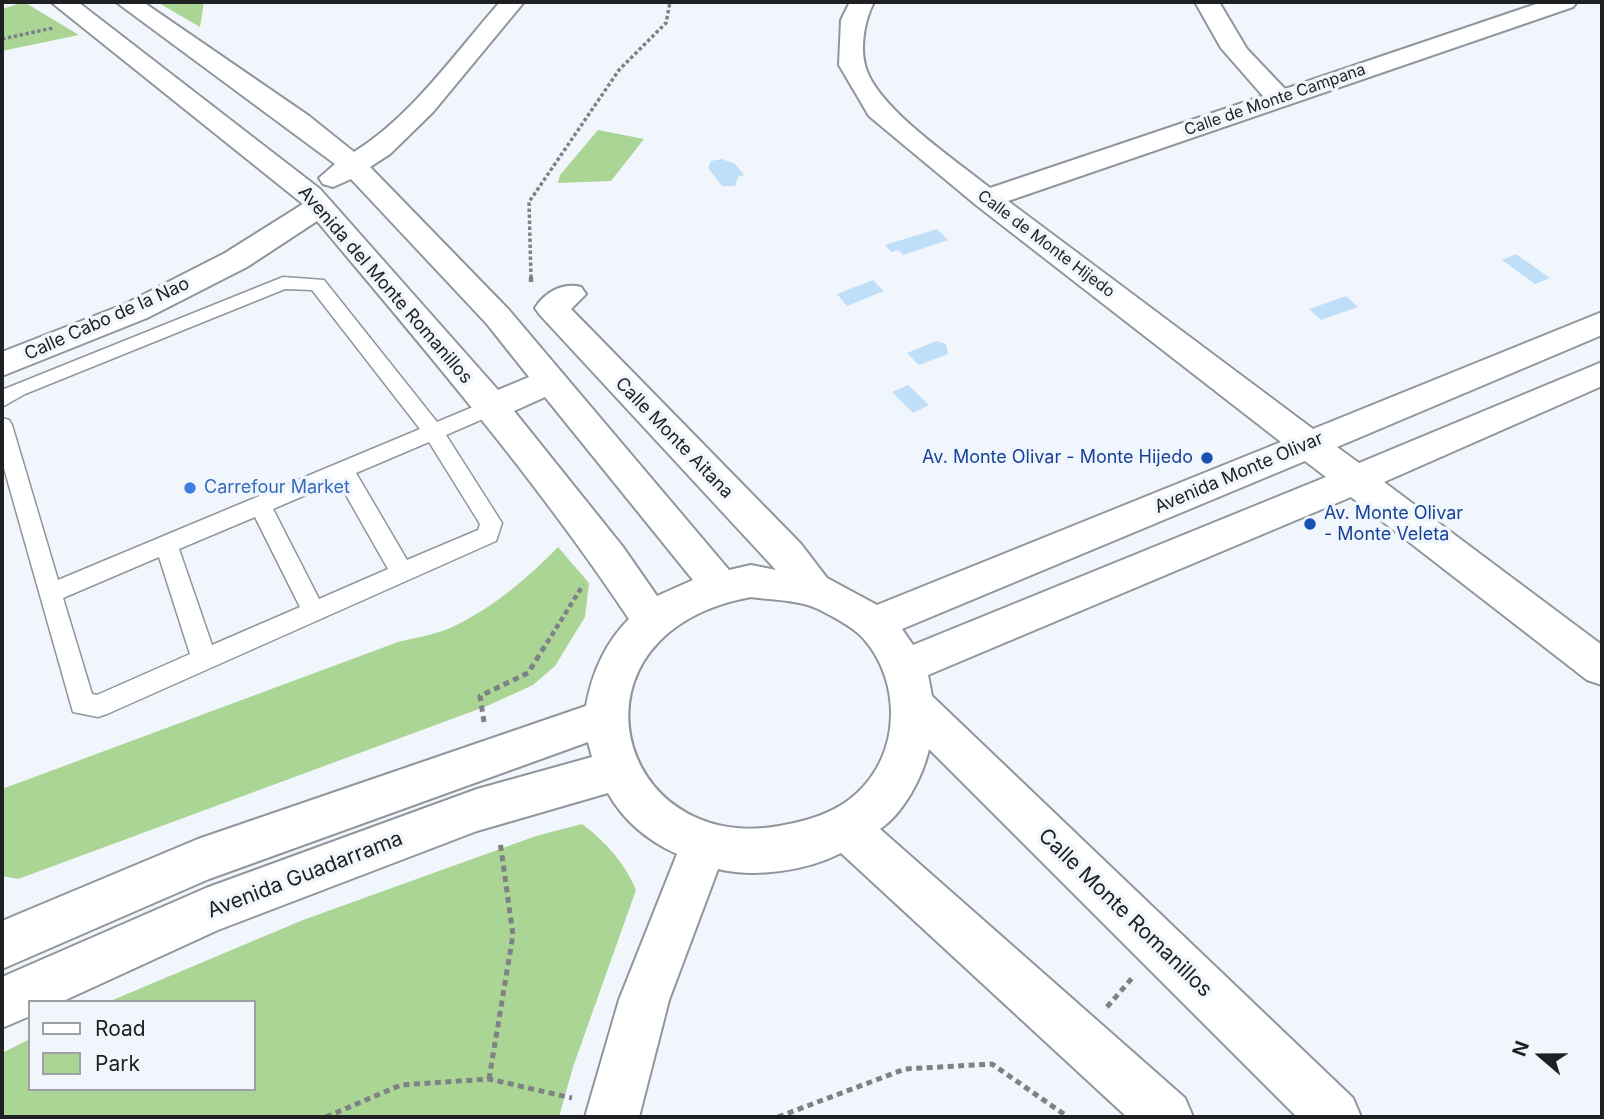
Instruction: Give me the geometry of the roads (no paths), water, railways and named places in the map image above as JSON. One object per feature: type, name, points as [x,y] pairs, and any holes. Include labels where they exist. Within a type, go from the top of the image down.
[{"type":"street","points":[[128,2],[299,122],[352,164],[498,317],[720,586]]},
{"type":"street","name":"Calle Cabo de la Nao","points":[[2,365],[136,311],[236,260],[315,200],[352,164],[380,148],[424,106],[512,2]]},
{"type":"street","name":"Calle de Monte Hijedo","points":[[862,2],[853,20],[852,65],[878,110],[986,199],[1602,668]]},
{"type":"street","points":[[1207,2],[1243,64],[1280,98]]},
{"type":"street","name":"Calle de Monte Campana","points":[[986,199],[1565,2]]},
{"type":"street","name":"Avenida del Monte Romanillos","points":[[73,10],[315,200],[492,407],[609,558],[653,621]]},
{"type":"street","name":"Calle Monte Aitana","points":[[570,294],[551,308],[787,555],[812,587]]},
{"type":"street","name":"Avenida Monte Olivar","points":[[875,622],[919,607],[1602,324]]},
{"type":"street","points":[[911,687],[1357,479],[1602,373]]},
{"type":"street","points":[[492,407],[550,381]]},
{"type":"street","name":"Calle Monte Romanillos","points":[[911,687],[910,752],[886,794],[846,828],[802,846],[753,852],[704,844],[667,827],[637,801],[617,770],[608,745],[605,718],[611,682],[628,649],[653,621],[684,600],[720,586],[771,581],[812,587],[846,601],[875,622],[893,642],[911,687],[1159,947],[1334,1117]]},
{"type":"street","points":[[2,945],[198,861],[469,763],[605,718]]},
{"type":"street","name":"Avenida Guadarrama","points":[[2,1003],[206,911],[477,810],[617,770]]},
{"type":"street","points":[[846,828],[1166,1117]]},
{"type":"street","points":[[614,1112],[644,1000],[704,844]]},
{"type":"lane","points":[[2,400],[18,389],[283,283],[317,284],[434,432],[491,523],[488,535],[401,570],[98,706],[82,704],[2,425]]},
{"type":"lane","points":[[52,593],[492,407]]},
{"type":"lane","points":[[343,470],[401,570]]},
{"type":"lane","points":[[260,505],[313,610]]},
{"type":"lane","points":[[166,544],[204,659]]},
{"type":"water","points":[[722,159],[735,164],[744,175],[738,177],[735,186],[722,186],[708,168],[711,161]]},
{"type":"water","points":[[937,229],[948,240],[903,255],[899,250],[891,252],[885,245]]},
{"type":"water","points":[[1516,254],[1550,278],[1535,284],[1502,260]]},
{"type":"water","points":[[873,280],[884,291],[847,306],[837,294]]},
{"type":"water","points":[[1346,296],[1358,307],[1321,320],[1309,309]]},
{"type":"water","points":[[936,341],[946,344],[948,354],[919,365],[907,353]]},
{"type":"water","points":[[908,385],[929,405],[913,413],[892,392]]},
{"type":"place","name":"Av. Monte Olivar - Monte Hijedo","points":[[1207,458]]},
{"type":"place","name":"Carrefour Market","points":[[190,488]]},
{"type":"place","name":"Av. Monte Olivar - Monte Veleta","points":[[1310,524]]}]
